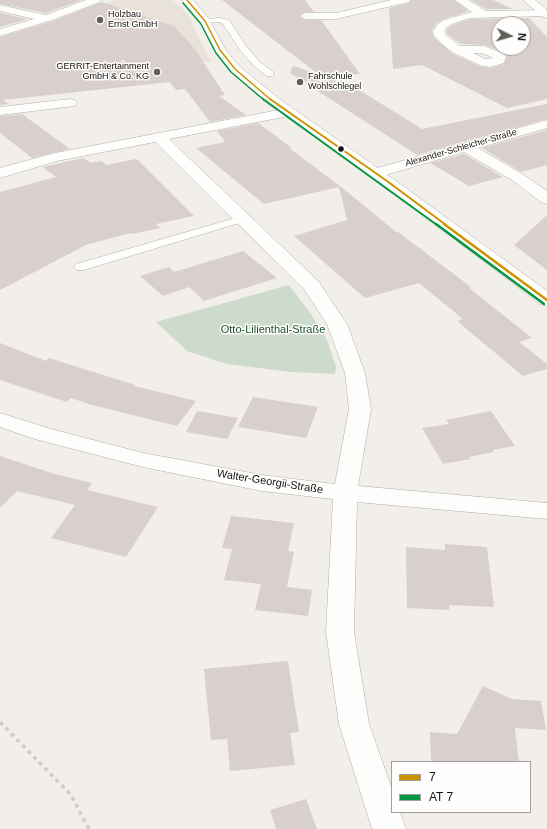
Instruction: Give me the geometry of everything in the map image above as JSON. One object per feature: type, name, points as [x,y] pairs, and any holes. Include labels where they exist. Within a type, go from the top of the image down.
[{"type":"street","points":[[0,33],[48,18],[96,0]]},
{"type":"street","points":[[187,0],[205,21],[220,50],[235,69],[273,101],[547,300]]},
{"type":"street","points":[[305,16],[336,16],[405,0]]},
{"type":"street","points":[[460,0],[484,14]]},
{"type":"street","points":[[528,0],[546,14]]},
{"type":"street","points":[[0,8],[48,18]]},
{"type":"street","points":[[458,50],[440,36],[439,31],[442,26],[448,22],[459,18],[484,14],[546,14]]},
{"type":"street","points":[[0,112],[70,103]]},
{"type":"street","points":[[0,173],[55,156],[289,112]]},
{"type":"street","name":"Alexander-Schleicher-Straße","points":[[374,173],[547,124]]},
{"type":"street","points":[[158,137],[311,285],[337,324],[355,373],[360,409],[345,493],[340,632],[354,724],[389,829]]},
{"type":"street","points":[[465,147],[517,177],[547,199]]},
{"type":"street","points":[[547,204],[543,210],[547,214]]},
{"type":"street","name":"Walter-Georgii-Straße","points":[[0,420],[43,434],[144,460],[262,483],[345,493],[547,511]]},
{"type":"lane","points":[[205,21],[220,20],[226,22],[243,48],[257,64],[270,74]]},
{"type":"lane","points":[[80,267],[242,219]]},
{"type":"path","points":[[220,20],[228,18],[305,16]]},
{"type":"path","points":[[0,722],[71,795],[89,829]]},
{"type":"shaded area","points":[[116,0],[172,0],[188,14],[208,56],[213,61],[39,78],[24,31]]},
{"type":"green space","name":"Otto-Lilienthal-Straße","points":[[289,285],[311,314],[327,340],[336,367],[335,374],[291,372],[227,364],[187,351],[156,322]]},
{"type":"building","points":[[0,0],[82,0],[46,13],[0,4]]},
{"type":"building","points":[[222,0],[305,0],[314,12],[304,12],[299,17],[305,20],[321,20],[360,74],[328,78],[338,81],[340,78],[422,129],[547,104],[547,119],[417,155],[290,73],[293,66],[318,74]]},
{"type":"building","points":[[411,0],[454,0],[469,11],[444,19],[437,23],[432,30],[433,36],[453,54],[482,67],[490,68],[504,64],[507,56],[531,56],[531,20],[547,37],[547,99],[507,108],[422,65],[393,69],[389,8],[409,3]]},
{"type":"building","points":[[471,0],[493,0],[513,9],[486,9]]},
{"type":"building","points":[[102,2],[174,26],[194,48],[225,95],[219,96],[246,115],[210,122],[185,89],[176,90],[170,82],[3,100],[9,104],[0,105],[0,37],[53,21]]},
{"type":"building","points":[[0,13],[28,19],[0,27]]},
{"type":"building","points":[[470,19],[491,19],[491,47],[485,45],[461,44],[447,34],[447,29],[453,25]]},
{"type":"building","points":[[22,114],[70,149],[32,158],[0,133],[0,116]]},
{"type":"building","points":[[258,123],[292,148],[289,148],[340,186],[396,232],[471,287],[469,288],[532,338],[519,342],[547,364],[547,369],[523,376],[457,321],[463,319],[419,283],[365,298],[294,236],[347,220],[339,187],[264,204],[196,148],[225,142],[217,131]]},
{"type":"building","points":[[547,130],[547,165],[521,172],[482,148]]},
{"type":"building","points":[[464,154],[503,177],[469,186],[430,163]]},
{"type":"building","points":[[83,158],[91,163],[102,161],[106,165],[136,159],[138,160],[194,216],[156,224],[160,228],[132,234],[130,233],[86,245],[0,290],[0,192],[56,177],[43,167]]},
{"type":"building","points":[[547,215],[547,270],[514,245]]},
{"type":"building","points":[[243,251],[277,278],[204,301],[189,287],[163,296],[140,276],[169,267],[174,272]]},
{"type":"building","points":[[0,343],[46,361],[49,358],[135,385],[134,386],[196,401],[177,426],[92,405],[71,398],[67,402],[0,380]]},
{"type":"building","points":[[253,397],[318,407],[306,438],[238,427]]},
{"type":"building","points":[[197,411],[238,418],[227,439],[186,432]]},
{"type":"building","points":[[491,411],[515,446],[493,450],[494,452],[469,457],[471,459],[443,464],[422,428],[449,424],[446,420]]},
{"type":"building","points":[[0,456],[55,474],[92,483],[87,490],[158,507],[126,557],[51,538],[75,505],[17,491],[0,508]]},
{"type":"building","points":[[231,516],[294,523],[288,551],[294,552],[287,587],[312,590],[308,616],[255,610],[261,584],[224,580],[232,549],[222,548]]},
{"type":"building","points":[[445,544],[487,547],[494,607],[449,605],[449,610],[407,608],[406,547],[445,550]]},
{"type":"building","points":[[288,661],[299,732],[290,733],[295,765],[230,771],[227,739],[211,740],[204,669]]},
{"type":"building","points":[[483,686],[512,699],[541,701],[546,730],[515,728],[519,761],[431,761],[430,732],[457,734]]},
{"type":"building","points":[[306,799],[317,829],[276,829],[270,810]]},
{"type":"transit line","name":"7","points":[[187,0],[205,21],[220,50],[235,69],[273,101],[387,181],[547,300]]},
{"type":"transit line","points":[[183,3],[201,24],[216,53],[231,72],[270,105],[384,185],[544,304]]},
{"type":"place","name":"Holzbau Ernst GmbH","points":[[100,20]]},
{"type":"place","name":"GERRIT-Entertainment GmbH & Co. KG","points":[[157,72]]},
{"type":"place","name":"Fahrschule Wohlschlegel","points":[[300,82]]}]
